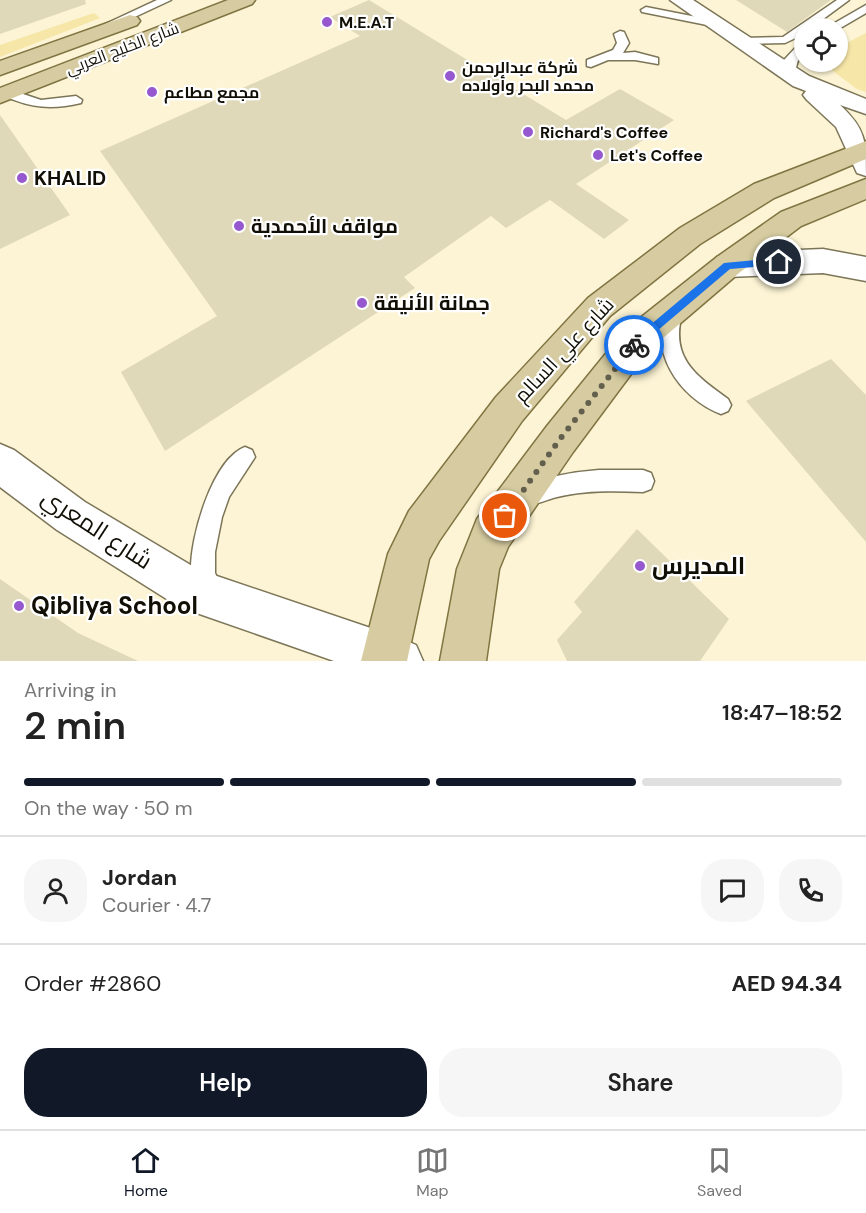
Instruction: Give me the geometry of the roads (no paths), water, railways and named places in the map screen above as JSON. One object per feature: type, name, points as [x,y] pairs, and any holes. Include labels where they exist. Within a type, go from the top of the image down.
[{"type":"main road","name":"شارع الخليج العربي","points":[[0,68],[188,0]]},
{"type":"main road","name":"شارع الخليج العربي","points":[[4,94],[244,0]]},
{"type":"main road","points":[[463,661],[478,569],[492,534],[560,439],[638,340],[728,265],[864,164]]},
{"type":"main road","name":"شارع علي السالم","points":[[390,659],[409,554],[424,526],[509,409],[599,307],[690,236],[764,191],[864,164]]},
{"type":"street","points":[[680,0],[795,77],[847,124],[864,164]]},
{"type":"street","points":[[795,77],[866,107]]},
{"type":"street","points":[[728,265],[823,261],[866,269]]},
{"type":"street","name":"شارع المعري","points":[[0,463],[71,516],[188,588],[390,659]]},
{"type":"lane","points":[[77,40],[141,9],[166,0]]},
{"type":"lane","points":[[819,18],[844,0]]},
{"type":"lane","points":[[848,19],[866,8]]},
{"type":"lane","points":[[646,10],[717,24]]},
{"type":"lane","points":[[591,63],[608,57],[621,48],[623,39],[620,34]]},
{"type":"lane","points":[[741,41],[785,40],[794,35]]},
{"type":"lane","points":[[608,57],[635,56],[654,61]]},
{"type":"lane","points":[[794,56],[790,60],[795,77]]},
{"type":"lane","points":[[4,94],[33,105],[54,106],[76,100]]},
{"type":"lane","points":[[675,308],[668,324],[669,348],[679,369],[696,388],[721,405]]},
{"type":"lane","points":[[214,597],[203,574],[204,552],[211,517],[220,491],[245,458]]},
{"type":"lane","points":[[518,498],[551,485],[600,479],[643,481]]},
{"type":"place","name":"M.E.A.T","points":[[327,22]]},
{"type":"place","name":"شركة عبدالرحمن محمد البحر وأولاده","points":[[450,76]]},
{"type":"place","name":"مجمع مطاعم","points":[[152,92]]},
{"type":"place","name":"Richard's Coffee","points":[[528,132]]},
{"type":"place","name":"Let's Coffee","points":[[598,155]]},
{"type":"place","name":"KHALID","points":[[22,178]]},
{"type":"place","name":"مواقف الأحمدية","points":[[239,226]]},
{"type":"place","name":"جمانة الأنيقة","points":[[362,303]]},
{"type":"place","name":"المديرس","points":[[640,566]]},
{"type":"place","name":"Qibliya School","points":[[19,606]]}]
